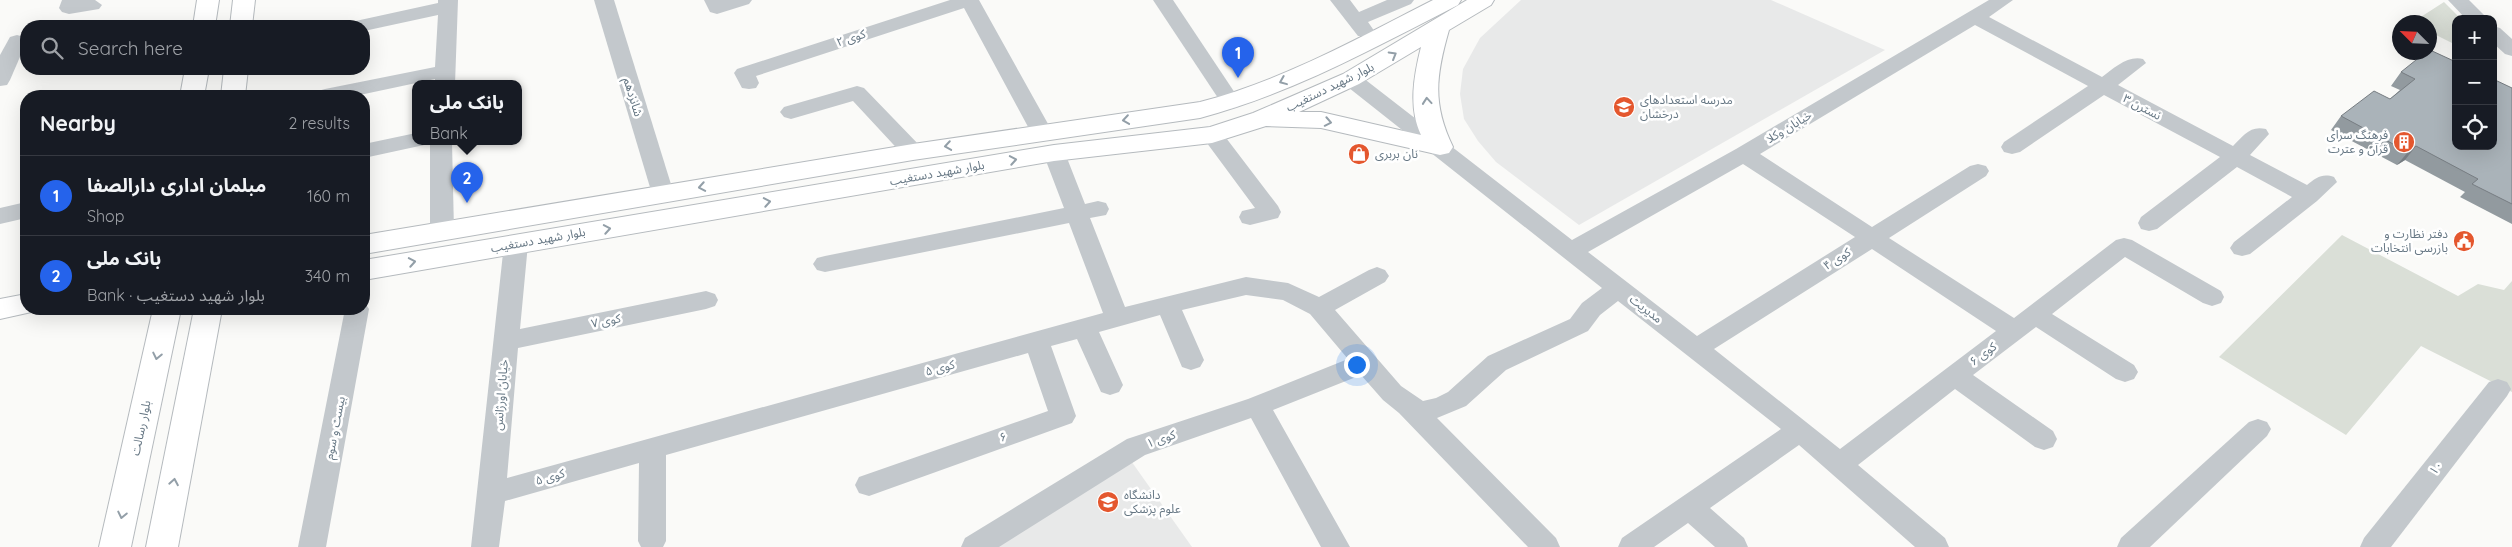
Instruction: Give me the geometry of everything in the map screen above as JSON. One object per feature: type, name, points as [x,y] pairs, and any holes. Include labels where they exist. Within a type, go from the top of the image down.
[{"type":"main road","points":[[205,20],[208,0]]},
{"type":"main road","points":[[242,20],[244,0]]},
{"type":"main road","name":"بلوار شهید دستغیب","points":[[370,262],[442,231],[1041,131],[1200,110],[1231,102],[1328,62],[1450,0]]},
{"type":"main road","name":"بلوار شهید دستغیب","points":[[370,264],[516,244],[1054,153],[1212,135],[1262,119],[1351,79],[1483,0]]},
{"type":"main road","points":[[1438,28],[1428,62],[1426,93],[1429,125],[1440,147]]},
{"type":"main road","points":[[1328,62],[1351,79]]},
{"type":"main road","points":[[193,90],[196,75]]},
{"type":"main road","points":[[233,90],[235,75]]},
{"type":"main road","points":[[1262,119],[1321,120],[1440,147]]},
{"type":"main road","points":[[1041,131],[1054,153]]},
{"type":"main road","points":[[0,309],[20,305]]},
{"type":"main road","name":"بلوار رسالت","points":[[115,547],[165,315]]},
{"type":"main road","points":[[162,547],[207,315]]},
{"type":"street","points":[[72,0],[69,8],[92,5]]},
{"type":"street","name":"شانزدهم","points":[[604,0],[663,194]]},
{"type":"street","points":[[714,0],[717,8],[742,0]]},
{"type":"street","points":[[969,0],[1041,131]]},
{"type":"street","name":"کوی ۲","points":[[749,83],[744,73],[969,0]]},
{"type":"street","points":[[1163,0],[1231,102]]},
{"type":"street","points":[[1340,0],[1371,39]]},
{"type":"street","points":[[1356,20],[1404,0]]},
{"type":"street","name":"خیابان وکلا","points":[[1572,250],[1744,154],[2003,0]]},
{"type":"street","points":[[2458,0],[2474,15]]},
{"type":"street","points":[[370,23],[448,3],[445,78],[432,80]]},
{"type":"street","name":"نسترن ۳","points":[[1975,17],[2309,196]]},
{"type":"street","points":[[2497,36],[2512,50]]},
{"type":"street","points":[[8,67],[17,41]]},
{"type":"street","points":[[2012,147],[2136,63]]},
{"type":"street","name":"مدیریت","points":[[1351,79],[1800,430],[1841,463],[1935,547]]},
{"type":"street","points":[[365,90],[412,83]]},
{"type":"street","points":[[791,112],[857,93],[913,152]]},
{"type":"street","points":[[2149,223],[2235,157],[2258,134]]},
{"type":"street","points":[[1212,135],[1270,212],[1250,217]]},
{"type":"street","points":[[370,150],[412,141]]},
{"type":"street","points":[[441,145],[442,231]]},
{"type":"street","points":[[1054,153],[1087,212],[1117,318]]},
{"type":"street","points":[[1744,154],[2014,330]]},
{"type":"street","name":"کوی ۴","points":[[1696,348],[1978,170]]},
{"type":"street","points":[[2242,248],[2326,182]]},
{"type":"street","points":[[0,216],[20,211]]},
{"type":"street","points":[[825,264],[1087,212]]},
{"type":"street","name":"خیابان اورژانس","points":[[484,547],[492,493],[516,244]]},
{"type":"street","name":"کوی ۶","points":[[1841,463],[2124,246],[2212,297]]},
{"type":"street","points":[[1319,308],[1377,276]]},
{"type":"street","name":"کوی ۵","points":[[492,493],[1038,342],[1117,318],[1246,286],[1288,292],[1319,308],[1364,363],[1392,393],[1408,406],[1546,547]]},
{"type":"street","points":[[1408,406],[1424,411],[1442,407],[1457,398],[1497,363],[1580,326],[1591,309],[1619,287]]},
{"type":"street","name":"کوی ۷","points":[[506,341],[706,300]]},
{"type":"street","points":[[1168,304],[1190,360]]},
{"type":"street","points":[[2034,314],[2125,372]]},
{"type":"street","name":"بیست و سوم","points":[[312,547],[356,315]]},
{"type":"street","points":[[1085,328],[1110,385]]},
{"type":"street","name":"۶","points":[[869,485],[1063,416],[1038,342]]},
{"type":"street","name":"کوی ۱","points":[[975,547],[1136,447],[1257,406],[1364,363]]},
{"type":"street","points":[[1955,376],[2044,439]]},
{"type":"street","name":"۱۰","points":[[2374,547],[2498,389]]},
{"type":"street","points":[[1257,406],[1336,547]]},
{"type":"street","points":[[2131,547],[2258,429]]},
{"type":"street","points":[[1635,546],[1800,430]]},
{"type":"street","points":[[652,541],[653,448]]},
{"type":"street","points":[[1690,507],[1734,547]]},
{"type":"shaded area","name":"مدرسه استعدادهای درخشان","points":[[1521,0],[1771,0],[1885,50],[1579,225],[1496,162],[1478,141],[1464,119],[1460,94],[1463,69],[1480,38]]},
{"type":"shaded area","points":[[2444,2],[2457,15],[2452,15],[2452,43],[2437,36],[2437,15],[2424,15]]},
{"type":"shaded area","points":[[2342,235],[2458,296],[2478,284],[2504,290],[2512,281],[2512,392],[2421,346],[2346,435],[2219,357]]},
{"type":"shaded area","name":"دانشگاه علوم پزشکی","points":[[1129,458],[1192,547],[983,547]]},
{"type":"building","name":"فرهنگ سرای قرآن و عترت","points":[[2437,53],[2452,60],[2452,150],[2497,150],[2497,81],[2512,88],[2512,204],[2472,184],[2478,179],[2416,146],[2408,152],[2341,116],[2374,91],[2390,99],[2415,79],[2401,72],[2416,60],[2437,60]]},
{"type":"place","name":"مبلمان اداری دارالصفا","points":[[1238,78]]},
{"type":"place","name":"مدرسه استعدادهای درخشان","points":[[1624,107]]},
{"type":"place","name":"فرهنگ سرای قرآن و عترت","points":[[2404,142]]},
{"type":"place","name":"نان بربری","points":[[1359,154]]},
{"type":"place","name":"بانک ملی","points":[[467,203]]},
{"type":"place","name":"دفتر نظارت و بازرسی انتخابات","points":[[2464,241]]},
{"type":"place","name":"دانشگاه علوم پزشکی","points":[[1108,502]]}]
